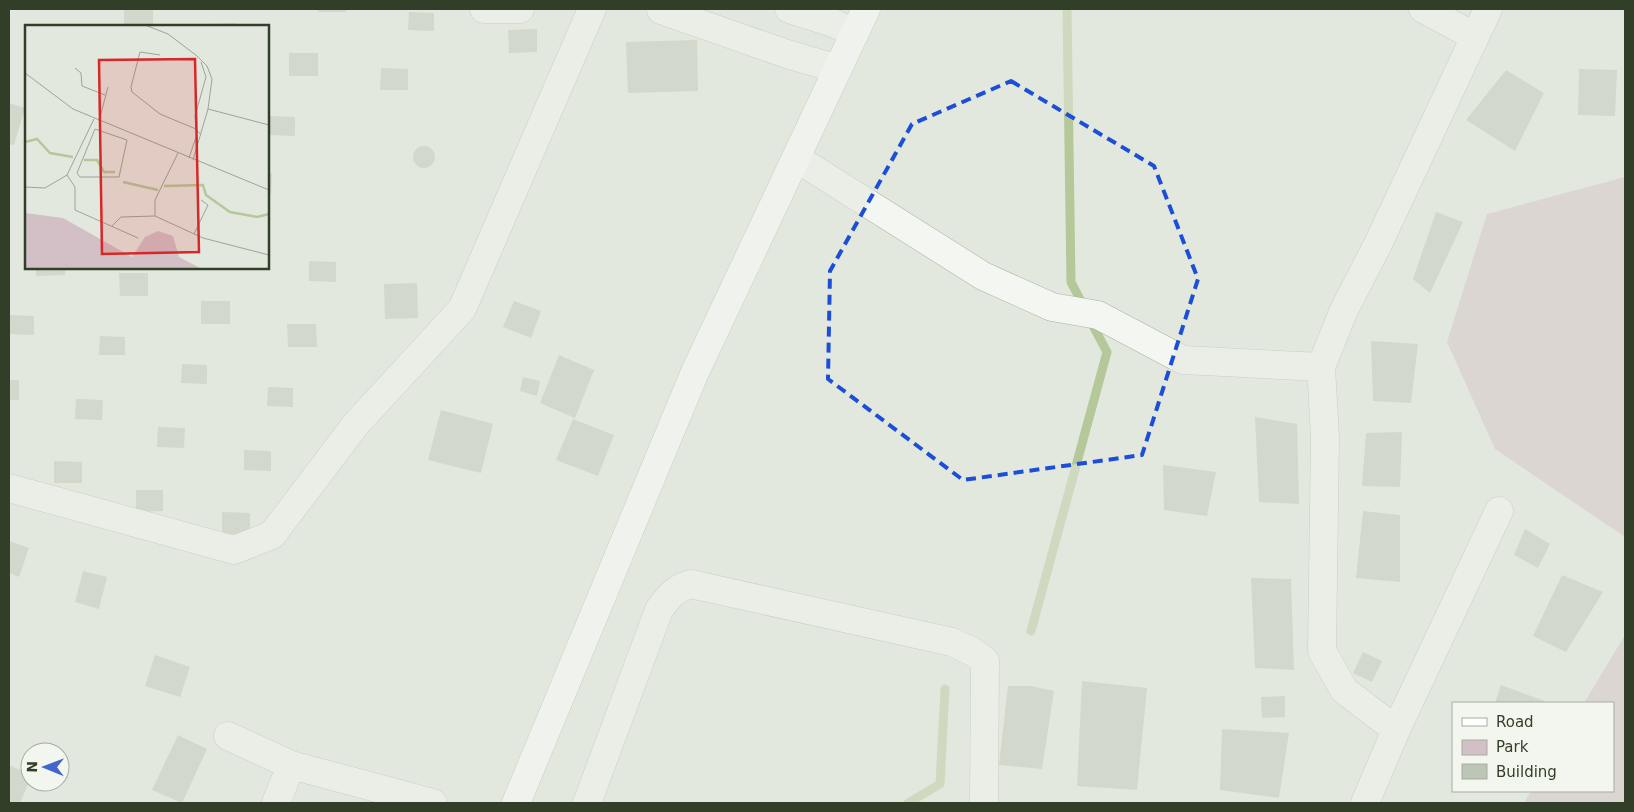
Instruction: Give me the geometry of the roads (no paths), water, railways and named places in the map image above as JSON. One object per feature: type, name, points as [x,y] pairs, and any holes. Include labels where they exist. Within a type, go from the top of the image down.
[{"type":"main road","points":[[516,803],[695,372],[860,21]]},
{"type":"street","points":[[484,9],[520,9]]},
{"type":"street","points":[[9,488],[234,550],[272,535],[356,424],[462,309],[592,9]]},
{"type":"street","points":[[789,9],[833,23],[860,21]]},
{"type":"street","points":[[1423,9],[1474,36]]},
{"type":"street","points":[[1396,730],[1344,690],[1322,651],[1325,437],[1321,367],[1343,312],[1378,244],[1488,9]]},
{"type":"street","points":[[661,10],[787,54],[838,69]]},
{"type":"street","points":[[796,158],[983,276],[1052,307],[1087,313],[1183,360],[1321,367]]},
{"type":"street","points":[[1365,803],[1396,730],[1499,510]]},
{"type":"street","points":[[587,803],[659,610],[678,588],[691,584],[952,642],[973,652],[986,661],[984,803]]},
{"type":"street","points":[[228,736],[291,765],[433,803]]},
{"type":"street","points":[[276,803],[291,765]]},
{"type":"waterway","points":[[1067,9],[1071,282],[1085,309]]},
{"type":"waterway","points":[[1031,631],[1107,352],[1090,320]]},
{"type":"waterway","points":[[908,803],[940,784],[945,689]]}]
